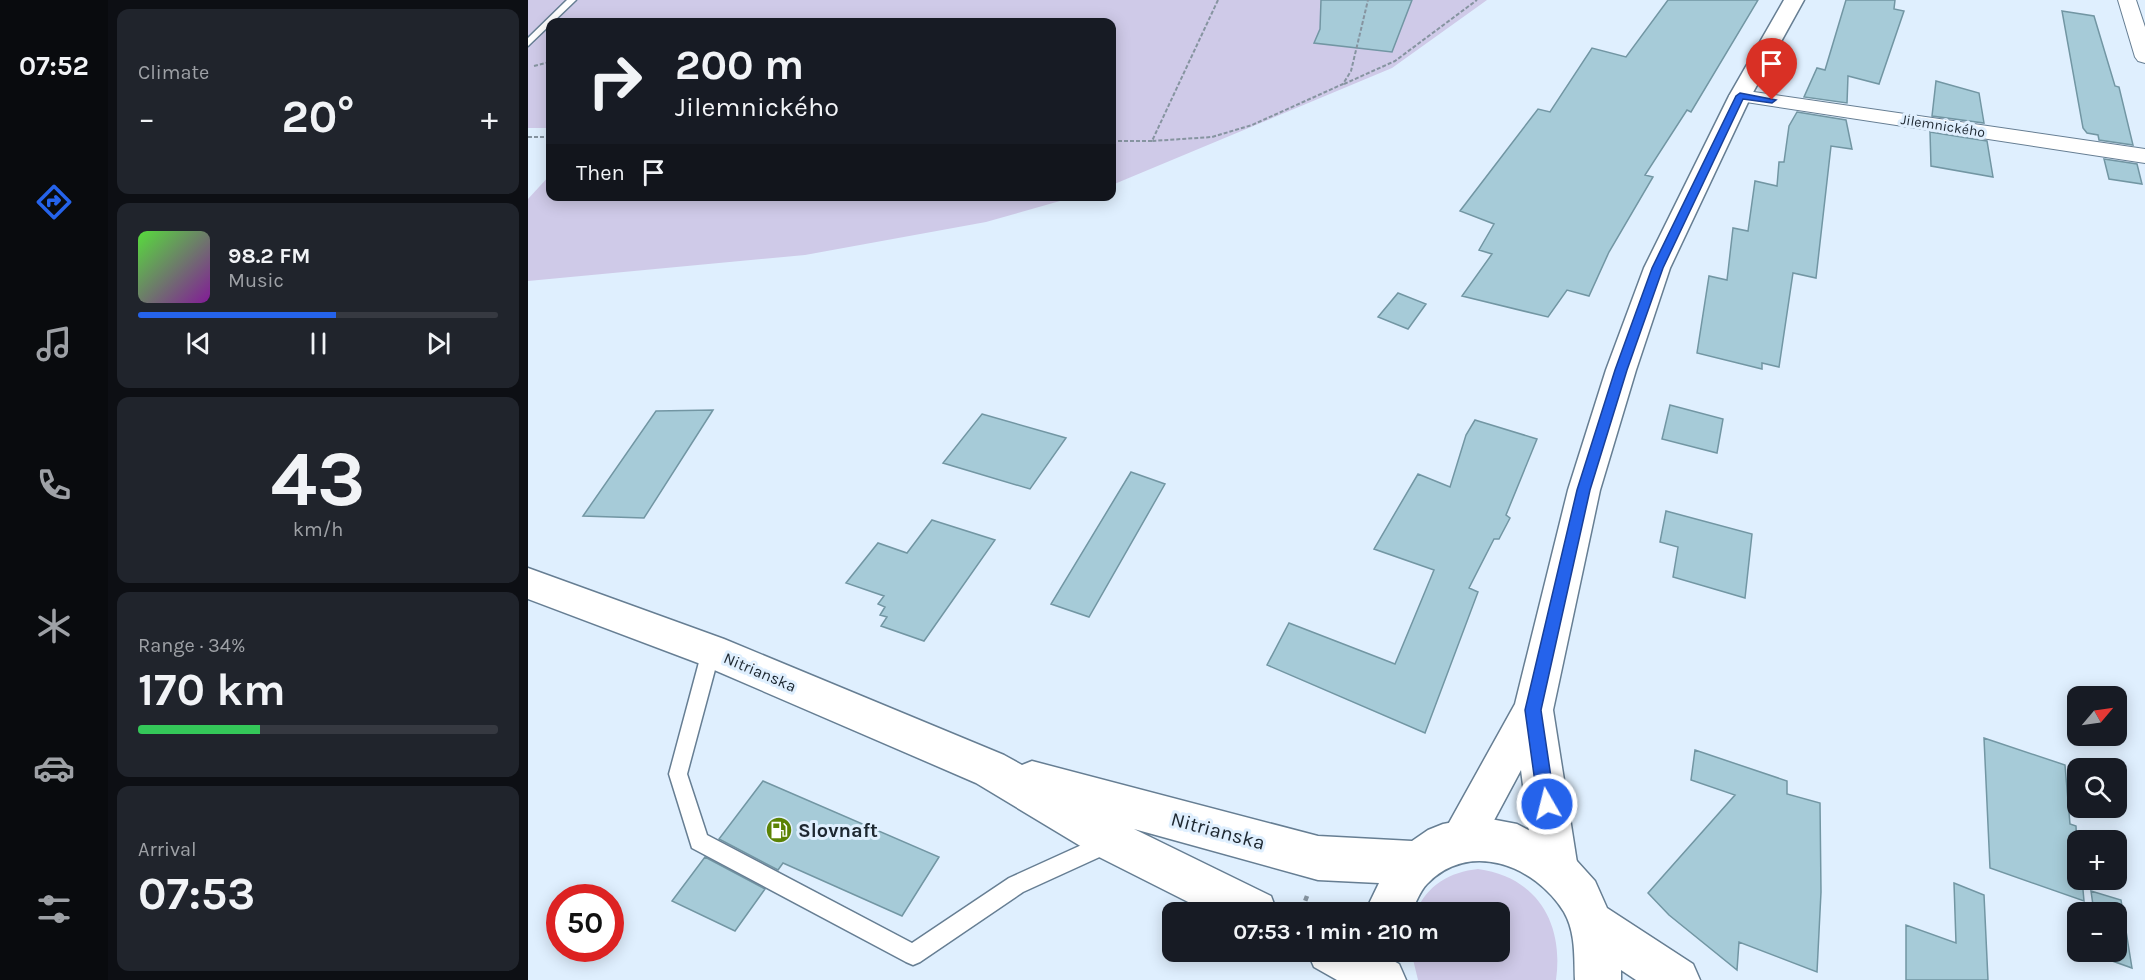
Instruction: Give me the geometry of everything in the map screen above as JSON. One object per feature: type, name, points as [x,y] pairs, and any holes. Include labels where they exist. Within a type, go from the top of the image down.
[{"type":"main road","points":[[1461,839],[1533,710],[1584,490],[1621,370],[1657,268],[1740,96],[1794,0]]},
{"type":"main road","name":"Nitrianska","points":[[528,583],[711,651],[990,769],[1112,841],[1235,902]]},
{"type":"main road","points":[[1533,710],[1556,869]]},
{"type":"main road","name":"Nitrianska","points":[[990,769],[1318,858],[1415,863]]},
{"type":"main road","points":[[1391,902],[1402,878],[1415,863],[1445,843],[1461,839],[1501,839],[1539,855],[1571,885],[1591,924],[1598,949],[1598,980]]},
{"type":"main road","points":[[1591,924],[1677,980]]},
{"type":"main road","points":[[1350,962],[1383,980]]},
{"type":"main road","points":[[1386,962],[1389,980]]},
{"type":"street","points":[[2127,0],[2145,57]]},
{"type":"street","name":"Jilemnického","points":[[1740,96],[2145,156]]},
{"type":"lane","points":[[554,18],[572,0]]},
{"type":"lane","points":[[528,43],[546,25]]},
{"type":"lane","points":[[711,651],[678,774],[699,841],[913,955],[1016,885],[1112,841]]},
{"type":"path","points":[[1152,141],[1218,0]]},
{"type":"path","points":[[1343,84],[1351,71],[1368,0]]},
{"type":"path","points":[[1116,141],[1212,137],[1252,124],[1395,61],[1477,0]]},
{"type":"path","points":[[528,67],[546,63]]},
{"type":"path","points":[[528,137],[546,137]]},
{"type":"shaded area","points":[[528,0],[1487,0],[1392,68],[1116,183],[1116,18],[546,18],[546,128],[528,128]]},
{"type":"shaded area","points":[[546,179],[546,201],[1060,201],[986,222],[805,255],[528,281],[528,199]]},
{"type":"shaded area","points":[[1478,869],[1499,874],[1516,882],[1531,893],[1542,906],[1555,940],[1556,980],[1418,980],[1414,962],[1510,962],[1510,902],[1422,902],[1433,887],[1449,877]]},
{"type":"building","points":[[1321,0],[1412,0],[1392,52],[1314,43],[1320,29]]},
{"type":"building","points":[[1668,0],[1758,0],[1691,112],[1687,110],[1645,175],[1653,177],[1609,252],[1589,296],[1567,290],[1548,317],[1462,296],[1492,254],[1479,250],[1494,224],[1460,211],[1538,109],[1550,112],[1592,48],[1626,57]]},
{"type":"building","points":[[1846,0],[1895,0],[1894,9],[1904,11],[1879,84],[1848,76],[1847,103],[1804,97],[1817,68],[1825,70]]},
{"type":"building","points":[[2062,11],[2094,16],[2115,86],[2119,87],[2133,145],[2099,140],[2098,135],[2087,133],[2083,128]]},
{"type":"building","points":[[1936,81],[1979,93],[1984,123],[1932,116]]},
{"type":"building","points":[[1797,112],[1846,120],[1852,149],[1831,146],[1816,278],[1793,273],[1779,367],[1762,363],[1762,369],[1697,353],[1709,276],[1727,280],[1733,228],[1748,231],[1755,181],[1777,186],[1779,162],[1784,162],[1789,126]]},
{"type":"building","points":[[1930,132],[1987,141],[1993,177],[1931,166]]},
{"type":"building","points":[[2104,159],[2137,164],[2142,184],[2109,179]]},
{"type":"building","points":[[1398,293],[1426,304],[1408,329],[1378,317]]},
{"type":"building","points":[[1670,405],[1723,419],[1717,453],[1662,439]]},
{"type":"building","points":[[713,410],[644,518],[583,516],[656,411]]},
{"type":"building","points":[[982,414],[1066,438],[1030,489],[943,463]]},
{"type":"building","points":[[1475,420],[1537,439],[1506,515],[1510,518],[1499,539],[1494,539],[1469,588],[1478,592],[1425,733],[1267,665],[1289,623],[1395,664],[1434,570],[1374,549],[1418,474],[1450,487],[1466,435]]},
{"type":"building","points":[[1131,472],[1165,484],[1089,617],[1051,604]]},
{"type":"building","points":[[1666,511],[1752,534],[1745,598],[1673,577],[1678,547],[1660,542]]},
{"type":"building","points":[[932,520],[995,540],[924,641],[881,626],[887,617],[880,615],[885,607],[878,604],[884,596],[846,583],[878,543],[907,553]]},
{"type":"building","points":[[1984,738],[2065,765],[2067,818],[2069,818],[2070,824],[2076,826],[2076,830],[2067,830],[2067,890],[2083,890],[2084,901],[1990,868]]},
{"type":"building","points":[[1695,750],[1787,781],[1787,794],[1820,803],[1821,892],[1817,972],[1739,942],[1737,970],[1669,915],[1648,893],[1735,795],[1691,780]]},
{"type":"building","points":[[763,781],[939,857],[902,916],[783,863],[778,870],[719,839]]},
{"type":"building","points":[[705,857],[765,889],[735,931],[672,901]]},
{"type":"building","points":[[1954,883],[1984,895],[1988,980],[1906,980],[1906,925],[1956,943]]},
{"type":"building","points":[[2091,891],[2121,902],[2093,902]]},
{"type":"building","points":[[2127,937],[2132,968],[2115,962],[2127,962]]},
{"type":"place","name":"Slovnaft","points":[[779,830]]},
{"type":"route","points":[[1547,804],[1533,710],[1584,490],[1621,370],[1657,268],[1740,96],[1772,100]]}]
